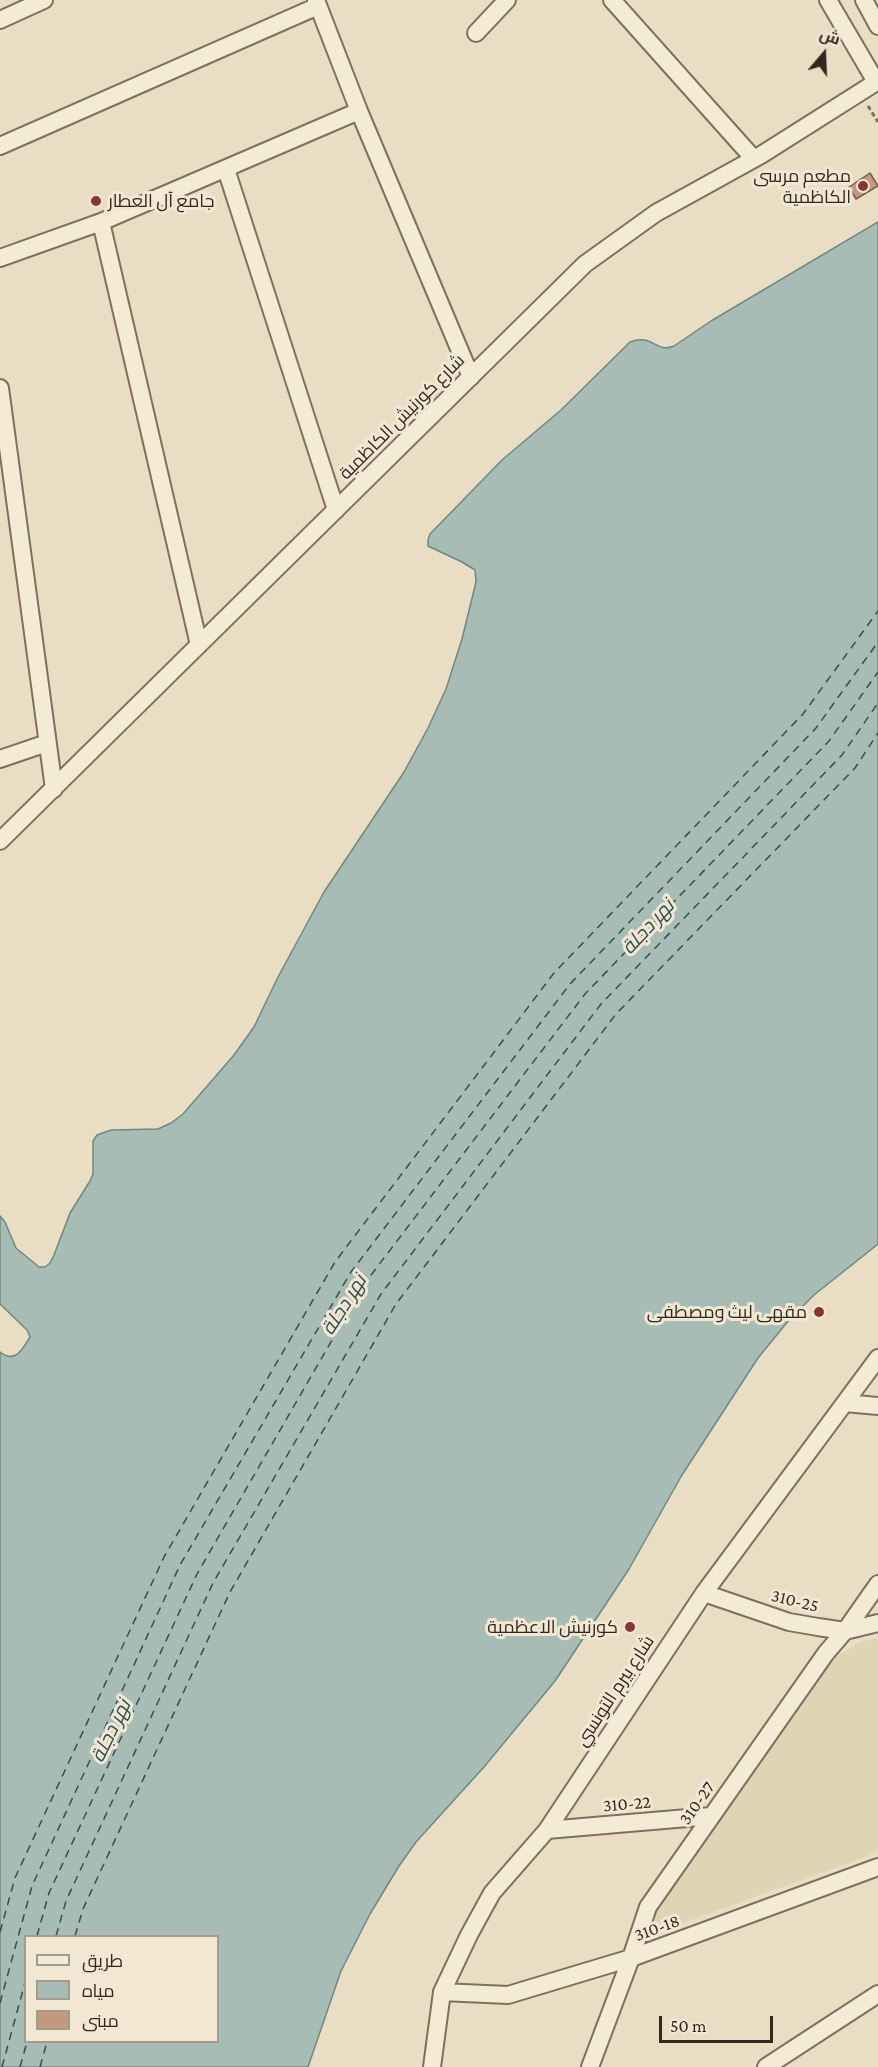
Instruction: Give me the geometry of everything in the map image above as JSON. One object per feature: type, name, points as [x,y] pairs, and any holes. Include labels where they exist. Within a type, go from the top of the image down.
[{"type":"street","points":[[0,20],[44,0]]},
{"type":"street","points":[[476,33],[507,0]]},
{"type":"street","points":[[612,0],[754,159]]},
{"type":"street","points":[[828,0],[877,82]]},
{"type":"street","points":[[864,0],[878,26]]},
{"type":"street","points":[[0,146],[317,3],[359,111],[471,377]]},
{"type":"street","name":"شارع كورنيش الكاظمية","points":[[0,842],[585,264],[656,213],[754,159],[877,82]]},
{"type":"street","points":[[0,258],[101,222],[359,111]]},
{"type":"street","points":[[226,169],[336,510]]},
{"type":"street","points":[[101,222],[199,645]]},
{"type":"street","points":[[0,388],[54,789]]},
{"type":"street","points":[[0,759],[47,743]]},
{"type":"street","name":"شارع بيرم التونسي","points":[[432,2067],[442,1992],[492,1893],[547,1830],[704,1593],[878,1358]]},
{"type":"street","points":[[844,1403],[878,1406]]},
{"type":"street","name":"310-27","points":[[590,2067],[648,1907],[826,1653],[845,1631],[878,1584]]},
{"type":"street","name":"310-25","points":[[704,1593],[789,1622],[845,1631],[878,1623]]},
{"type":"street","name":"310-22","points":[[547,1830],[711,1816]]},
{"type":"street","name":"310-18","points":[[442,1992],[508,1995],[631,1958],[878,1868]]},
{"type":"street","points":[[766,2067],[878,1994]]},
{"type":"path","points":[[873,113],[878,122]]},
{"type":"shaded area","points":[[878,1638],[878,1849],[868,1856],[646,1936],[655,1909],[831,1660],[860,1642]]},
{"type":"water","name":"نهر دجلة","points":[[878,222],[878,1244],[814,1295],[789,1320],[758,1358],[682,1475],[629,1569],[555,1681],[484,1767],[416,1842],[399,1866],[370,1914],[341,1971],[308,2067],[0,2067],[0,1352],[10,1356],[18,1354],[30,1337],[27,1330],[0,1304],[0,1216],[16,1248],[39,1267],[45,1267],[50,1263],[70,1213],[93,1174],[93,1141],[97,1135],[111,1130],[158,1129],[171,1123],[183,1114],[234,1055],[254,1027],[324,892],[404,772],[446,689],[462,639],[476,582],[475,570],[428,546],[430,534],[502,460],[561,410],[630,342],[644,340],[668,348],[711,321]]},
{"type":"building","name":"مطعم مرسى الكاظمية","points":[[870,173],[878,186],[856,199],[849,187]]},
{"type":"ferry route","points":[[0,1932],[15,1878],[164,1557],[335,1262],[554,973],[803,714],[878,611]]},
{"type":"ferry route","points":[[0,2003],[32,1886],[180,1565],[351,1272],[570,984],[816,728],[878,642]]},
{"type":"ferry route","points":[[37,1935],[49,1893],[197,1574],[365,1283],[585,994],[829,741],[878,672]]},
{"type":"ferry route","points":[[56,1935],[66,1901],[213,1583],[381,1294],[601,1004],[842,755],[878,703]]},
{"type":"ferry route","points":[[75,1935],[83,1909],[230,1592],[396,1304],[616,1014],[855,768],[878,733]]},
{"type":"ferry route","points":[[2,2067],[24,1986]]},
{"type":"ferry route","points":[[20,2067],[27,2043]]},
{"type":"ferry route","points":[[40,2067],[47,2043]]},
{"type":"place","name":"مطعم مرسى الكاظمية","points":[[863,186]]},
{"type":"place","name":"جامع آل العطار","points":[[96,201]]},
{"type":"place","name":"مقهى ليث ومصطفى","points":[[819,1312]]},
{"type":"place","name":"كورنيش الاعظمية","points":[[630,1627]]}]
